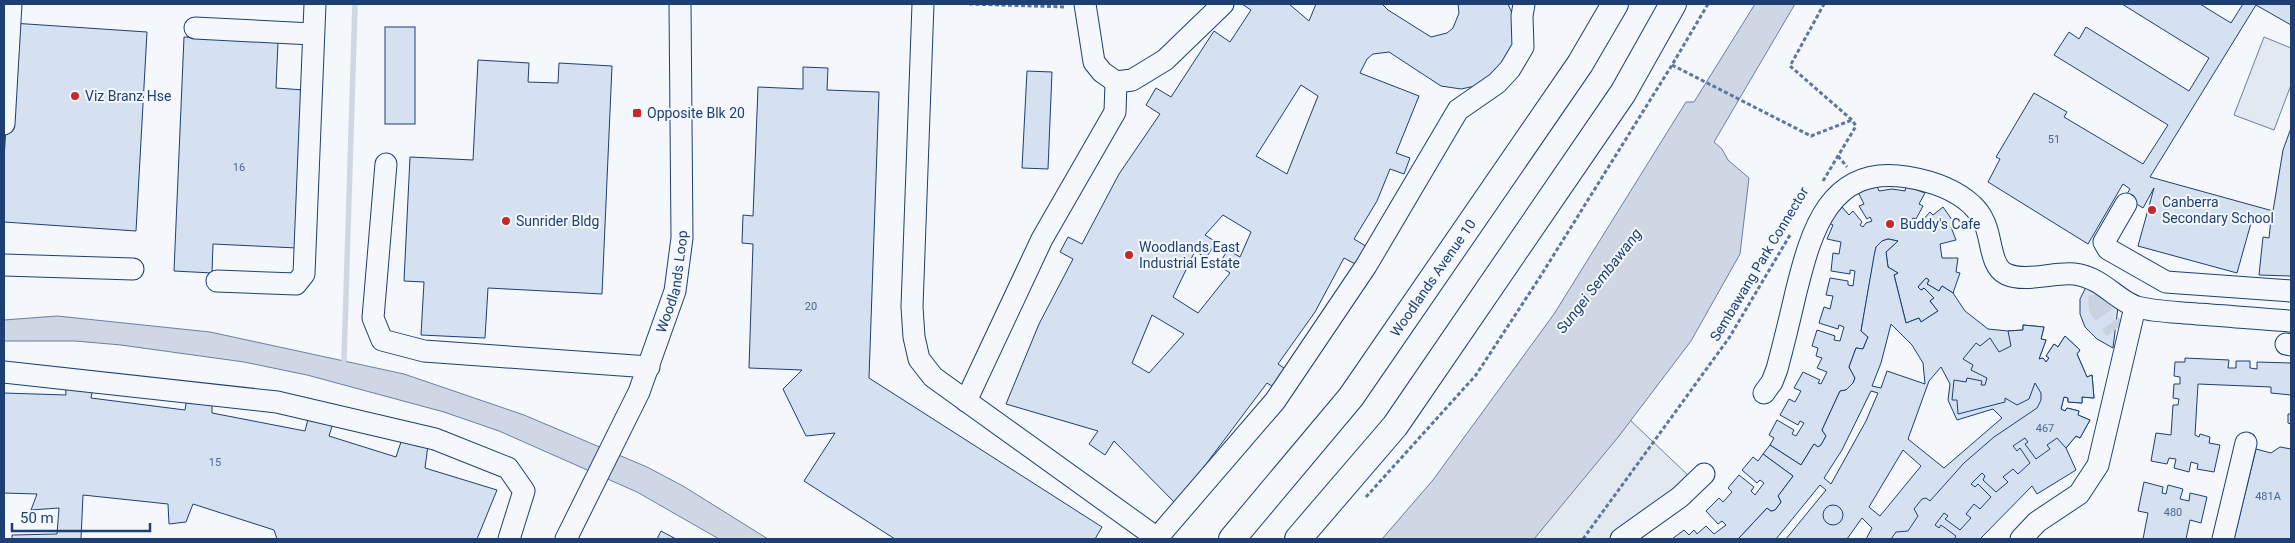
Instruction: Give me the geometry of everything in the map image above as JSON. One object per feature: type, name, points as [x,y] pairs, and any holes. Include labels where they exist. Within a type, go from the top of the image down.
[{"type":"main road","name":"Woodlands Avenue 10","points":[[1232,539],[1351,397],[1580,64],[1616,4]]},
{"type":"main road","points":[[1298,539],[1395,426],[1623,93],[1673,4]]},
{"type":"street","points":[[4,124],[11,4]]},
{"type":"street","points":[[217,281],[296,284],[304,274],[312,34],[315,4]]},
{"type":"street","name":"Woodlands Loop","points":[[566,539],[639,392],[675,291],[682,238],[680,4]]},
{"type":"street","points":[[923,4],[912,307],[914,337],[919,359],[933,378],[1157,538],[1276,402],[1366,266],[1458,110],[1497,83],[1510,69],[1523,47],[1522,16],[1524,4]]},
{"type":"street","points":[[1086,5],[1094,62],[1102,72],[1116,82],[1132,80],[1165,60],[1223,4]]},
{"type":"street","points":[[195,28],[312,34]]},
{"type":"street","points":[[966,401],[1042,239],[1115,112],[1116,82]]},
{"type":"street","points":[[386,164],[373,318],[382,340],[424,351],[648,367]]},
{"type":"street","points":[[1764,393],[1772,382],[1777,369],[1808,245],[1819,219],[1832,200],[1859,181],[1889,174],[1931,181],[1956,193],[1972,206],[1984,220],[1994,257],[2001,270],[2006,274],[2019,277],[2075,274],[2135,307],[2167,312],[2291,321]]},
{"type":"street","points":[[2126,204],[2104,242],[2108,249],[2166,282],[2291,291]]},
{"type":"street","points":[[4,265],[133,269]]},
{"type":"street","points":[[2021,539],[2038,522],[2079,494],[2098,465],[2122,333],[2135,307]]},
{"type":"street","points":[[4,372],[277,402],[435,439],[508,468],[524,491],[508,539]]},
{"type":"street","points":[[2223,539],[2246,443]]},
{"type":"street","points":[[1621,539],[1680,497],[1704,474]]},
{"type":"path","points":[[969,4],[1059,8],[1086,5]]},
{"type":"path","points":[[1359,504],[1476,375],[1540,277],[1708,4]]},
{"type":"path","points":[[1672,65],[1774,119],[1811,136],[1852,120],[1790,66],[1824,4]]},
{"type":"path","name":"Sembawang Park Connector","points":[[1818,189],[1856,126],[1852,120]]},
{"type":"path","name":"Sembawang Park Connector","points":[[1582,539],[1729,338],[1793,230]]},
{"type":"shaded area","points":[[2264,37],[2291,48],[2291,85],[2274,130],[2234,115]]},
{"type":"shaded area","points":[[1630,420],[1691,478],[1641,539],[1533,539]]},
{"type":"water","name":"Sungei Sembawang","points":[[1755,4],[1795,4],[1714,142],[1722,149],[1728,160],[1749,178],[1740,254],[1691,341],[1619,436],[1534,539],[1382,539],[1433,480],[1554,314],[1686,102],[1694,102]]},
{"type":"water","points":[[57,316],[210,332],[404,374],[524,415],[647,467],[683,486],[768,539],[719,539],[637,492],[499,431],[444,412],[307,375],[244,362],[121,345],[75,341],[4,341],[4,320]]},
{"type":"building","name":"Woodlands East Industrial Estate","points":[[1242,4],[1289,4],[1309,21],[1316,4],[1382,4],[1388,10],[1431,37],[1447,33],[1453,28],[1459,13],[1458,4],[1508,4],[1515,20],[1515,40],[1509,59],[1480,85],[1461,89],[1441,86],[1389,52],[1373,54],[1367,59],[1360,73],[1419,96],[1396,153],[1410,158],[1404,174],[1390,169],[1377,201],[1354,239],[1369,248],[1359,266],[1344,258],[1315,312],[1278,364],[1290,372],[1278,390],[1267,383],[1176,504],[1114,441],[1105,455],[1089,444],[1098,431],[1006,404],[1039,324],[1073,259],[1060,252],[1068,237],[1082,244],[1119,174],[1160,114],[1146,105],[1156,88],[1171,97],[1214,31],[1230,42],[1251,10]],"holes":[[[1301,85],[1318,96],[1287,174],[1256,156]],[[1223,215],[1251,232],[1240,257],[1228,250],[1218,265],[1230,273],[1198,313],[1173,297],[1195,251],[1206,258],[1216,242],[1205,235]],[[1152,315],[1184,334],[1149,373],[1132,363]]]},
{"type":"building","points":[[2122,4],[2200,4],[2231,23],[2243,4],[2291,4],[2291,25],[2256,5],[2150,177],[2273,211],[2283,150],[2291,128],[2291,276],[2259,275],[2263,237],[2269,238],[2271,219],[2253,216],[2237,273],[2138,246],[2154,188],[2143,208],[2125,197],[2130,189],[2123,184],[2088,244],[1988,182],[2000,159],[1996,157],[2034,93],[2067,112],[2064,117],[2143,164],[2168,125],[2054,55],[2069,32],[2079,39],[2086,27],[2189,91],[2209,58]]},
{"type":"building","name":"Viz Branz Hse","points":[[12,23],[147,32],[136,231],[4,222],[4,160]]},
{"type":"building","points":[[385,27],[415,27],[415,124],[385,124]]},
{"type":"building","points":[[184,37],[278,42],[276,88],[304,90],[297,248],[213,244],[212,273],[174,271]]},
{"type":"building","name":"Sunrider Bldg","points":[[478,60],[529,63],[528,82],[558,83],[559,63],[612,66],[602,294],[488,288],[485,338],[421,335],[424,282],[404,281],[410,157],[473,160]]},
{"type":"building","points":[[803,67],[828,68],[827,90],[879,92],[869,378],[1102,527],[1095,539],[895,539],[804,481],[835,433],[806,436],[783,389],[802,370],[749,368],[753,244],[742,243],[743,215],[753,216],[758,87],[803,89]]},
{"type":"building","points":[[1027,71],[1052,72],[1048,169],[1022,168]]},
{"type":"building","points":[[1877,186],[1879,191],[1892,189],[1905,191],[1906,186],[1925,193],[1919,204],[1923,206],[1916,219],[1913,218],[1910,222],[1918,228],[1923,225],[1921,222],[1930,212],[1933,215],[1943,207],[1955,224],[1951,227],[1956,240],[1940,244],[1942,258],[1958,258],[1956,272],[1960,273],[1953,293],[1942,286],[1939,291],[1927,284],[1929,280],[1926,278],[1918,287],[1921,290],[1924,288],[1934,298],[1930,301],[1938,311],[1921,322],[1919,318],[1906,323],[1894,275],[1898,273],[1888,267],[1886,252],[1898,241],[1888,239],[1882,241],[1876,247],[1861,331],[1868,337],[1863,349],[1856,348],[1849,367],[1855,378],[1846,390],[1840,391],[1822,430],[1826,436],[1821,445],[1818,447],[1814,444],[1801,465],[1770,445],[1774,438],[1769,435],[1777,420],[1794,430],[1792,434],[1796,436],[1804,423],[1800,421],[1798,425],[1780,415],[1789,399],[1795,402],[1801,391],[1794,388],[1803,372],[1820,380],[1818,383],[1821,384],[1827,372],[1817,368],[1822,358],[1816,356],[1818,348],[1812,346],[1817,330],[1835,336],[1834,340],[1840,341],[1844,327],[1839,325],[1838,329],[1819,323],[1824,307],[1830,309],[1833,296],[1826,295],[1830,278],[1848,281],[1848,285],[1853,286],[1855,271],[1850,270],[1850,274],[1831,271],[1833,253],[1839,254],[1841,242],[1827,239],[1833,225],[1829,223],[1842,207],[1849,215],[1853,211],[1862,222],[1860,225],[1863,227],[1866,223],[1872,221],[1870,217],[1867,219],[1859,206],[1864,204],[1858,192]]},
{"type":"building","points":[[1888,239],[1898,241],[1886,252],[1888,267],[1898,273],[1894,275],[1906,323],[1919,318],[1921,322],[1938,311],[1930,301],[1934,298],[1924,288],[1921,290],[1918,287],[1926,278],[1929,280],[1927,284],[1939,291],[1942,286],[1953,293],[1965,311],[1988,329],[2023,330],[2023,325],[2044,327],[2041,339],[2046,340],[2039,359],[2043,358],[2046,362],[2049,358],[2046,356],[2054,344],[2058,347],[2065,336],[2080,350],[2077,354],[2087,377],[2092,375],[2094,398],[2082,397],[2082,403],[2068,402],[2068,398],[2064,397],[2061,409],[2065,411],[2067,408],[2079,411],[2078,415],[2090,420],[2080,438],[2076,436],[2066,448],[2076,470],[2037,494],[2032,486],[1980,539],[1866,539],[1872,528],[1862,518],[1847,539],[1786,539],[1826,490],[1820,485],[1776,539],[1738,539],[1767,508],[1771,511],[1775,510],[1781,502],[1778,496],[1793,476],[1763,454],[1770,445],[1801,465],[1814,444],[1818,447],[1821,445],[1826,436],[1822,430],[1840,391],[1846,390],[1853,383],[1855,378],[1849,367],[1856,348],[1863,349],[1868,337],[1861,331],[1876,247],[1882,241]],"holes":[[[1891,324],[1912,345],[1923,363],[1925,384],[1887,371],[1881,388],[1872,386],[1881,363]],[[1941,367],[1950,384],[1948,400],[1957,420],[1993,409],[2002,418],[1944,468],[1908,439],[1929,381]],[[1871,391],[1878,393],[1866,421],[1831,484],[1824,478],[1842,450]],[[1903,450],[1921,466],[1880,516],[1869,507]]]},
{"type":"building","points":[[2086,287],[2118,307],[2113,348],[2097,339],[2085,327],[2080,314],[2080,299]]},
{"type":"building","points":[[2023,325],[2044,327],[2041,339],[2046,340],[2039,359],[2043,358],[2046,362],[2049,358],[2046,356],[2054,344],[2058,347],[2065,336],[2080,350],[2077,354],[2087,377],[2092,375],[2094,398],[2082,397],[2082,403],[2068,402],[2068,398],[2064,397],[2061,409],[2065,411],[2067,408],[2079,411],[2078,415],[2090,420],[2080,438],[2076,436],[2066,448],[2057,438],[2047,445],[2050,449],[2036,459],[2025,444],[2028,442],[2025,438],[2013,446],[2017,451],[2020,448],[2030,463],[2018,474],[2013,469],[2003,477],[2008,482],[1996,492],[1983,480],[1985,476],[1982,473],[1971,484],[1975,487],[1978,484],[1991,497],[1980,509],[1974,504],[1966,514],[1971,518],[1960,530],[1945,519],[1948,516],[1944,513],[1935,525],[1939,528],[1941,525],[1956,536],[1954,539],[1891,539],[1896,532],[1908,531],[1918,516],[1914,509],[1922,499],[1926,498],[1930,501],[1964,463],[1994,437],[2037,408],[2041,400],[2041,393],[2035,383],[2029,399],[2017,405],[2005,398],[2005,402],[1958,414],[1957,400],[1952,400],[1954,380],[1966,382],[1967,378],[1982,381],[1981,385],[1985,385],[1987,378],[1971,370],[1973,365],[1963,359],[1976,343],[1980,346],[1990,338],[1999,352],[2011,346],[2008,331],[2023,330]]},
{"type":"building","points":[[2185,358],[2229,360],[2228,368],[2236,368],[2236,361],[2250,361],[2250,368],[2257,369],[2257,362],[2291,363],[2291,395],[2271,393],[2271,387],[2198,384],[2195,435],[2199,437],[2200,434],[2210,437],[2209,443],[2220,445],[2214,472],[2197,469],[2198,464],[2191,462],[2189,472],[2174,468],[2176,459],[2169,458],[2167,464],[2151,461],[2156,433],[2171,435],[2173,405],[2178,405],[2179,399],[2173,398],[2174,384],[2180,384],[2180,377],[2174,376],[2175,362],[2185,362]]},
{"type":"building","points":[[95,377],[91,398],[185,410],[188,392],[212,396],[212,413],[305,431],[309,415],[334,420],[329,436],[396,457],[401,442],[428,445],[425,468],[497,490],[477,539],[277,539],[274,530],[193,504],[186,522],[169,524],[168,504],[83,495],[81,539],[12,539],[12,535],[57,534],[59,508],[31,510],[37,494],[4,493],[4,393],[66,395],[65,378]]},
{"type":"building","points":[[2288,414],[2291,414],[2291,424],[2288,423]]},
{"type":"building","points":[[2280,447],[2291,449],[2291,539],[2234,539],[2256,449],[2271,453]]},
{"type":"building","points":[[1763,454],[1793,476],[1778,496],[1781,502],[1775,510],[1771,511],[1767,508],[1738,539],[1672,539],[1684,530],[1689,535],[1694,530],[1697,534],[1706,526],[1714,534],[1726,525],[1722,521],[1718,524],[1706,511],[1719,498],[1723,502],[1732,492],[1728,488],[1739,475],[1754,487],[1751,491],[1755,495],[1764,483],[1760,480],[1757,483],[1742,470],[1753,457],[1758,461]]},
{"type":"building","points":[[2144,482],[2163,487],[2162,493],[2166,494],[2168,485],[2183,489],[2180,499],[2189,501],[2190,493],[2207,497],[2201,523],[2190,520],[2186,539],[2143,539],[2148,513],[2138,511]]},
{"type":"building","points":[[1829,505],[1837,505],[1843,511],[1843,519],[1837,525],[1829,525],[1823,519],[1823,511]]},
{"type":"building","points":[[661,531],[676,539],[657,539]]},
{"type":"waterway","points":[[344,360],[355,4]]},
{"type":"tunnel","points":[[2099,295],[2099,307],[2115,330]]},
{"type":"place","name":"Viz Branz Hse","points":[[75,96]]},
{"type":"place","name":"Opposite Blk 20","points":[[637,113]]},
{"type":"place","name":"Canberra Secondary School","points":[[2152,210]]},
{"type":"place","name":"Sunrider Bldg","points":[[506,221]]},
{"type":"place","name":"Buddy's Cafe","points":[[1890,224]]},
{"type":"place","name":"Woodlands East Industrial Estate","points":[[1129,255]]}]
